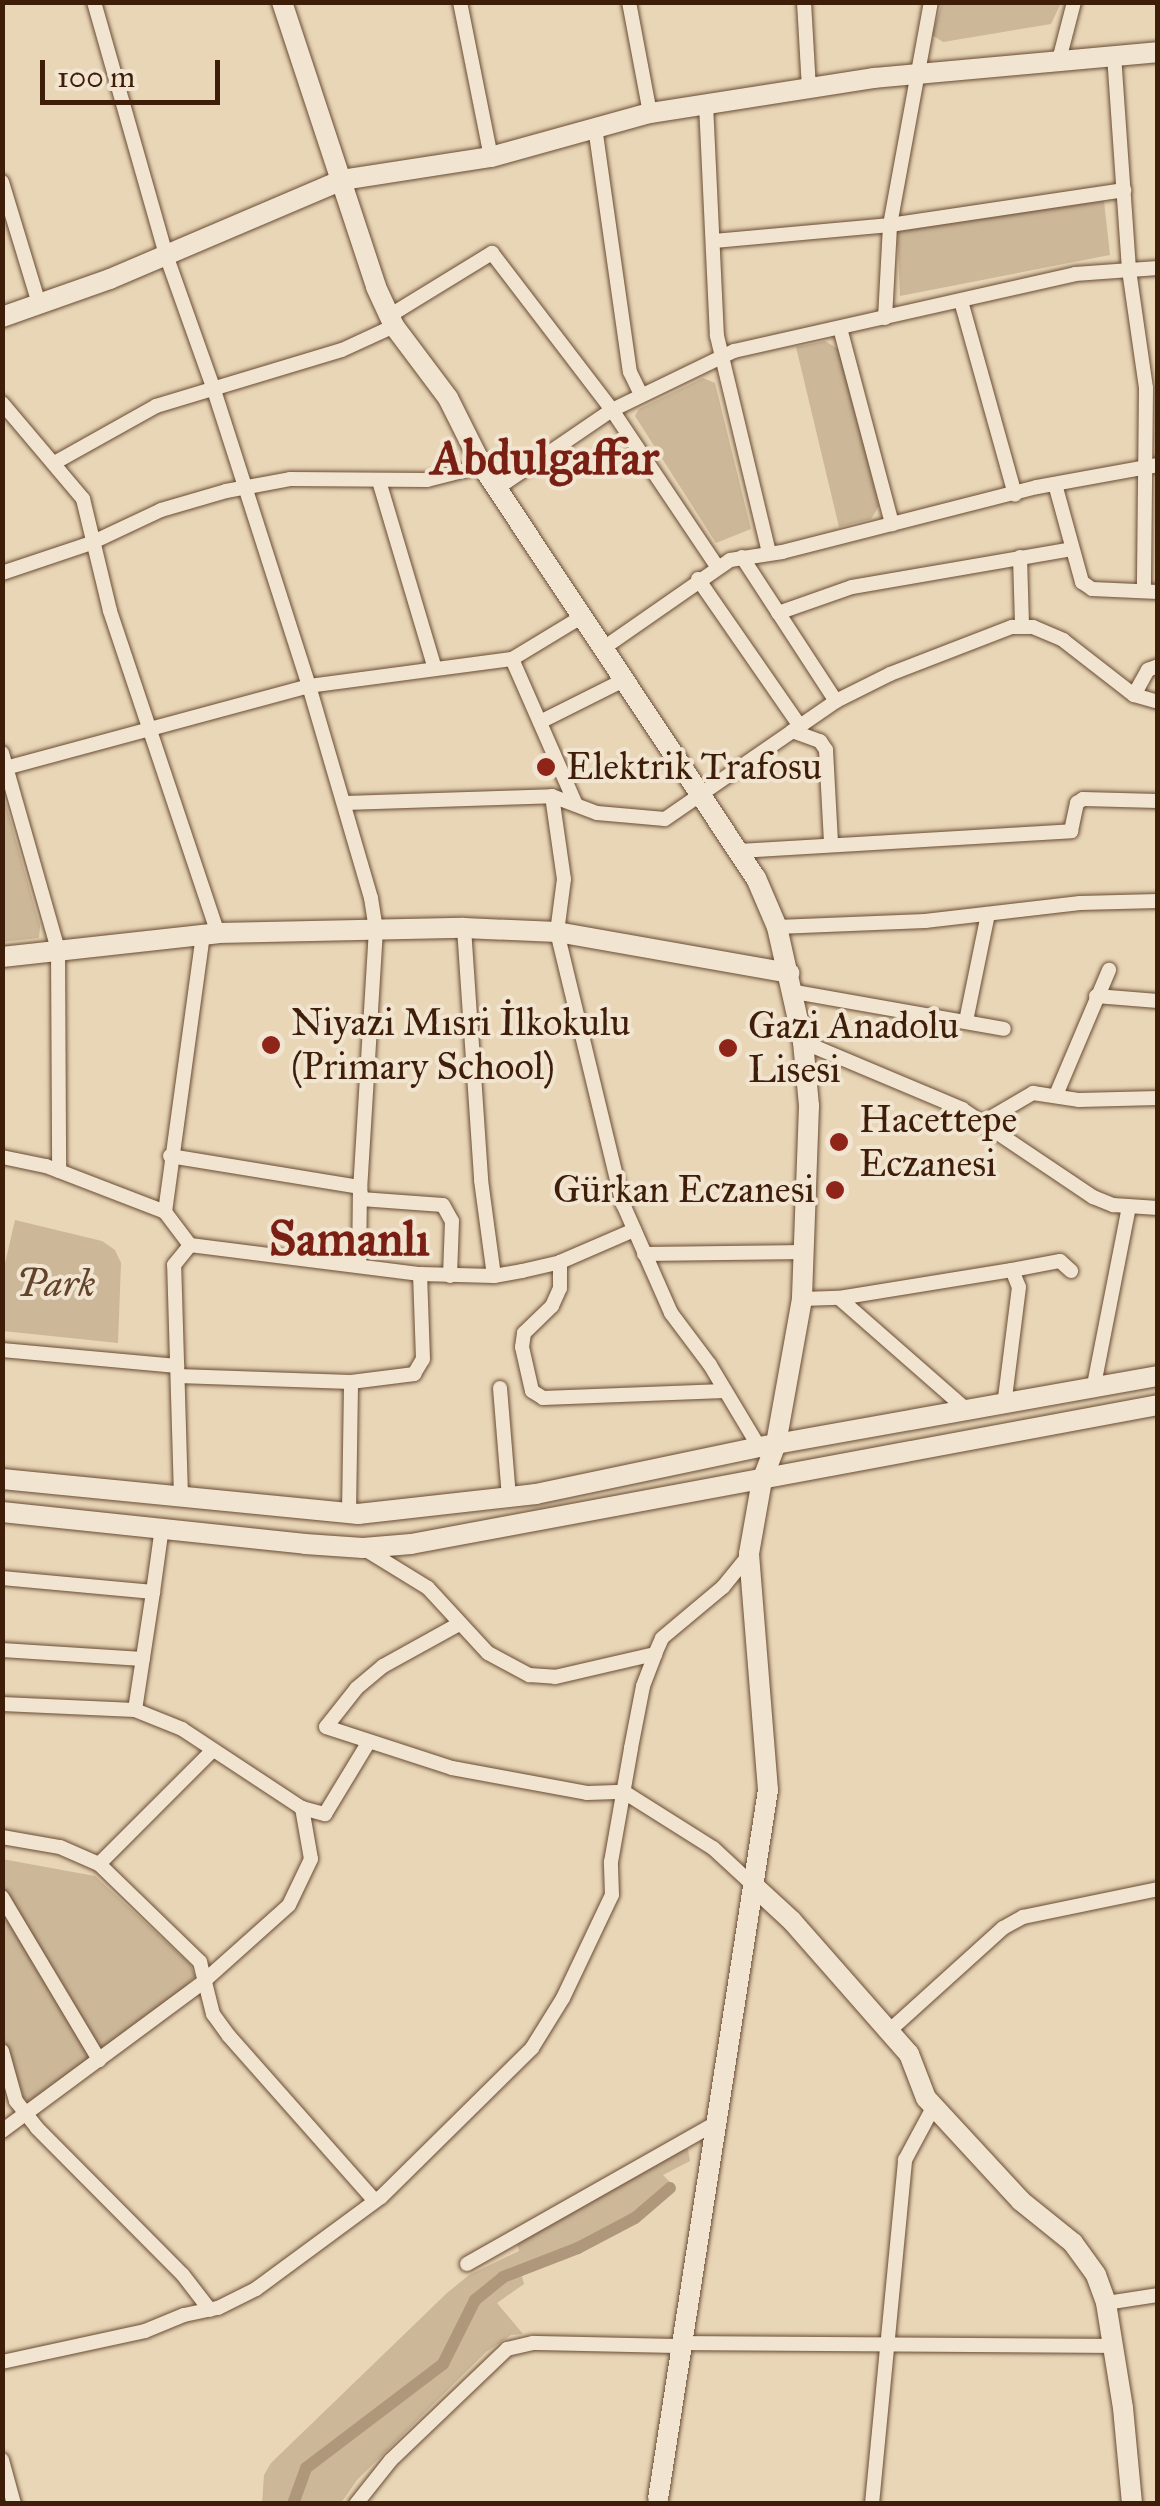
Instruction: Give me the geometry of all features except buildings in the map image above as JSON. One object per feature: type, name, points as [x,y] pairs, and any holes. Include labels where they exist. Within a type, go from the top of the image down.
[{"type":"main road","points":[[282,2],[392,321],[448,398],[482,466],[500,487],[739,851],[778,927],[803,1042],[809,1106],[802,1298],[768,1445],[749,1554],[768,1790],[658,2502]]},
{"type":"main road","points":[[2,316],[166,255],[342,180],[490,158],[650,113],[706,104],[916,74],[1158,52]]},
{"type":"main road","points":[[2,956],[210,934],[464,928],[557,932],[792,983]]},
{"type":"main road","points":[[2,1479],[349,1513],[509,1497],[768,1445],[1158,1376]]},
{"type":"main road","points":[[2,1512],[363,1548],[494,1531],[1158,1405]]},
{"type":"main road","points":[[753,1885],[792,1922],[910,2054],[926,2098],[1021,2200],[1072,2243],[1096,2275],[1106,2303],[1134,2497]]},
{"type":"street","points":[[94,2],[166,255],[213,386],[345,803],[376,929],[359,1266]]},
{"type":"street","points":[[460,2],[490,158]]},
{"type":"street","points":[[629,2],[650,113]]},
{"type":"street","points":[[804,2],[809,88]]},
{"type":"street","points":[[886,318],[890,224],[932,2]]},
{"type":"street","points":[[1059,60],[1074,2]]},
{"type":"street","points":[[1055,484],[1086,587],[1150,592],[1146,388],[1129,270],[1114,55]]},
{"type":"street","points":[[706,104],[720,357],[770,553]]},
{"type":"street","points":[[595,127],[630,372],[641,395]]},
{"type":"street","points":[[2,182],[39,304]]},
{"type":"street","points":[[714,241],[890,224],[1124,190]]},
{"type":"street","points":[[56,462],[123,421],[213,386],[342,350],[492,254],[612,410],[716,566]]},
{"type":"street","points":[[500,487],[612,410],[720,357],[1076,274],[1158,268]]},
{"type":"street","points":[[961,301],[1015,496]]},
{"type":"street","points":[[840,328],[892,524]]},
{"type":"street","points":[[2,404],[84,498],[92,543],[151,728],[210,934],[170,1156],[166,1212]]},
{"type":"street","points":[[2,572],[92,543],[161,510],[245,487],[290,479],[427,480],[482,466]]},
{"type":"street","points":[[605,647],[716,566],[742,556],[770,553],[1055,484],[1150,466]]},
{"type":"street","points":[[379,481],[434,666]]},
{"type":"street","points":[[778,613],[837,590],[1072,549]]},
{"type":"street","points":[[742,556],[836,702]]},
{"type":"street","points":[[1020,557],[1022,625]]},
{"type":"street","points":[[698,579],[796,728],[820,741],[826,750],[831,843]]},
{"type":"street","points":[[59,1170],[58,950],[4,763],[309,686],[512,658],[584,616]]},
{"type":"street","points":[[345,803],[552,796],[577,806],[654,821],[677,814],[836,702],[939,654],[1022,625],[1075,646],[1134,695],[1158,702]]},
{"type":"street","points":[[512,658],[577,806]]},
{"type":"street","points":[[1134,695],[1148,670],[1158,666]]},
{"type":"street","points":[[540,722],[626,679]]},
{"type":"street","points":[[552,796],[564,880],[557,932],[618,1185],[671,1313],[724,1391],[768,1445]]},
{"type":"street","points":[[739,851],[1071,832],[1080,800],[1158,801]]},
{"type":"street","points":[[778,927],[988,914],[1080,903],[1158,901]]},
{"type":"street","points":[[966,1021],[988,914]]},
{"type":"street","points":[[464,928],[478,1148],[494,1276]]},
{"type":"street","points":[[1056,1095],[1109,970]]},
{"type":"street","points":[[792,983],[1004,1029]]},
{"type":"street","points":[[1096,996],[1158,1001]]},
{"type":"street","points":[[803,1042],[934,1094],[984,1121],[1093,1197],[1128,1207],[1158,1208]]},
{"type":"street","points":[[984,1121],[1024,1096],[1056,1095],[1079,1100],[1158,1098]]},
{"type":"street","points":[[170,1156],[360,1193],[443,1204],[452,1222],[450,1276]]},
{"type":"street","points":[[2,1157],[59,1170],[166,1212],[190,1245],[420,1274],[494,1276],[560,1262],[634,1230]]},
{"type":"street","points":[[1093,1390],[1128,1207]]},
{"type":"street","points":[[181,1496],[174,1265],[190,1245]]},
{"type":"street","points":[[644,1254],[806,1252]]},
{"type":"street","points":[[802,1298],[839,1298],[1060,1260],[1071,1271]]},
{"type":"street","points":[[560,1262],[560,1288],[552,1306],[524,1334],[529,1387],[538,1396],[724,1391]]},
{"type":"street","points":[[1004,1406],[1019,1287],[1012,1270]]},
{"type":"street","points":[[2,1350],[177,1371],[351,1382],[404,1376],[420,1369],[420,1274]]},
{"type":"street","points":[[839,1298],[970,1412]]},
{"type":"street","points":[[349,1513],[351,1382]]},
{"type":"street","points":[[500,1388],[509,1497]]},
{"type":"street","points":[[135,1710],[162,1527]]},
{"type":"street","points":[[363,1548],[428,1588],[488,1652],[529,1675],[555,1677],[655,1654]]},
{"type":"street","points":[[2,2362],[145,2331],[210,2310],[256,2288],[375,2201],[532,2048],[564,1998],[612,1896],[611,1862],[643,1686],[662,1638],[723,1587],[749,1554]]},
{"type":"street","points":[[2,1578],[153,1592]]},
{"type":"street","points":[[459,1624],[383,1666],[356,1689],[326,1727],[438,1764],[549,1788],[624,1792],[713,1848],[753,1885]]},
{"type":"street","points":[[2,1650],[143,1659]]},
{"type":"street","points":[[2,1704],[135,1710],[182,1729],[302,1808],[324,1814],[368,1742]]},
{"type":"street","points":[[99,1864],[213,1750]]},
{"type":"street","points":[[2,2130],[202,1982],[290,1906],[311,1858],[302,1808]]},
{"type":"street","points":[[2,1837],[60,1847],[99,1864],[200,1962],[213,2014],[229,2036],[375,2201]]},
{"type":"street","points":[[889,2031],[1003,1928],[1023,1918],[1158,1888]]},
{"type":"street","points":[[2,1897],[100,2060]]},
{"type":"street","points":[[2,2051],[16,2100],[27,2115],[184,2275],[210,2310]]},
{"type":"street","points":[[872,2504],[906,2160],[934,2106]]},
{"type":"street","points":[[468,2264],[714,2124]]},
{"type":"street","points":[[1106,2303],[1158,2296]]},
{"type":"street","points":[[356,2504],[430,2422],[516,2345],[890,2342],[1113,2346]]},
{"type":"street","points":[[2,2460],[14,2504]]},
{"type":"green space","points":[[942,3],[1061,3],[1051,24],[943,42],[932,35]]},
{"type":"green space","points":[[1104,201],[1110,255],[900,296],[897,228]]},
{"type":"green space","points":[[825,341],[840,350],[879,506],[871,519],[839,527],[796,347]]},
{"type":"green space","points":[[703,378],[715,383],[751,529],[716,543],[635,416],[639,409]]},
{"type":"green space","points":[[3,794],[40,926],[39,938],[3,942]]},
{"type":"green space","name":"Park","points":[[15,1220],[102,1241],[115,1250],[121,1263],[118,1343],[3,1331],[3,1272]]},
{"type":"green space","points":[[2,1859],[95,1876],[190,1964],[195,1976],[183,1991],[32,2103],[24,2099],[3,2036]]},
{"type":"green space","points":[[688,2149],[690,2161],[663,2175],[675,2187],[639,2218],[522,2276],[524,2284],[497,2303],[523,2334],[511,2335],[486,2352],[357,2480],[341,2503],[262,2504],[264,2475],[271,2463],[447,2293],[469,2275],[519,2251],[516,2240],[678,2150]]},
{"type":"waterway","points":[[293,2504],[306,2468],[443,2364],[475,2300],[503,2277],[578,2248],[635,2218],[670,2188]]},
{"type":"place","name":"Elektrik Trafosu","points":[[546,767]]},
{"type":"place","name":"Niyazi Mısri İlkokulu (Primary School)","points":[[271,1045]]},
{"type":"place","name":"Gazi Anadolu Lisesi","points":[[728,1048]]},
{"type":"place","name":"Hacettepe Eczanesi","points":[[839,1142]]},
{"type":"place","name":"Gürkan Eczanesi","points":[[835,1190]]},
{"type":"district","name":"Abdulgaffar","points":[[545,458]]},
{"type":"district","name":"Samanlı","points":[[349,1239]]}]
